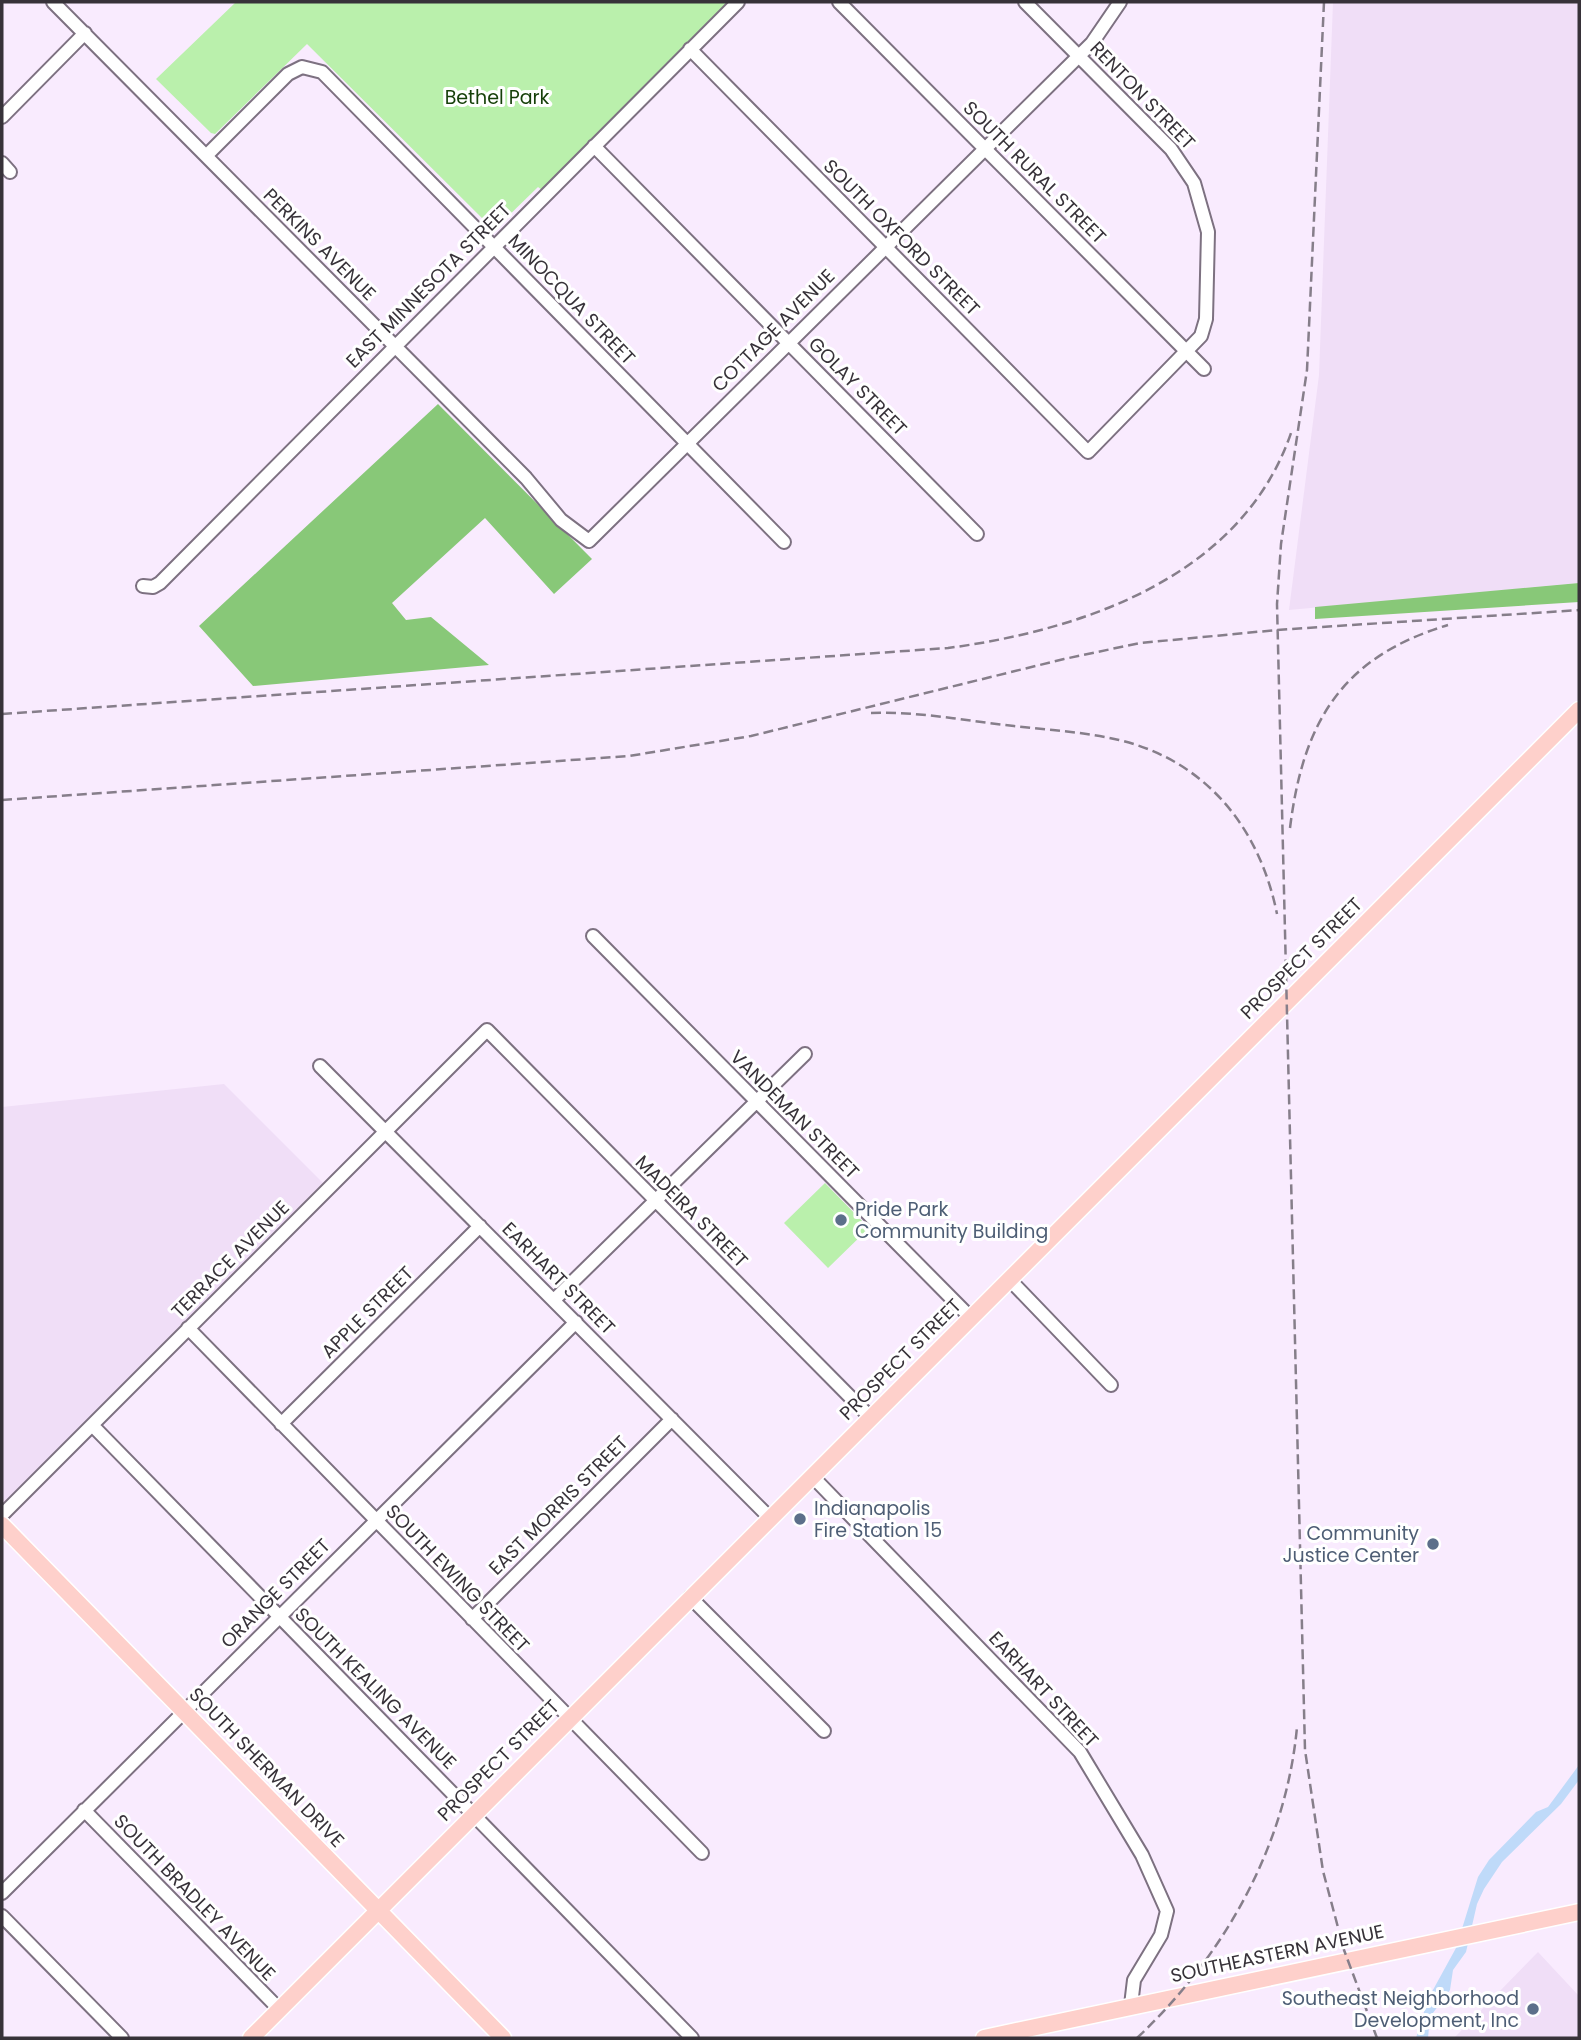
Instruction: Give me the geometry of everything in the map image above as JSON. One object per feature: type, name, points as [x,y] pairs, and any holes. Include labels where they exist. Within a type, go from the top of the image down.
[{"type":"main road","name":"PROSPECT STREET","points":[[250,2038],[1579,710]]},
{"type":"main road","name":"SOUTH SHERMAN DRIVE","points":[[2,1525],[503,2038]]},
{"type":"main road","name":"SOUTHEASTERN AVENUE","points":[[984,2038],[1579,1912]]},
{"type":"street","name":"PERKINS AVENUE","points":[[53,2],[526,478],[561,520],[589,541]]},
{"type":"street","name":"EAST MINNESOTA STREET","points":[[143,586],[153,587],[160,583],[737,2]]},
{"type":"street","name":"SOUTH RURAL STREET","points":[[839,2],[1205,369]]},
{"type":"street","name":"RENTON STREET","points":[[1025,2],[1177,155],[1199,195],[1208,232],[1206,319],[1201,336],[1188,352]]},
{"type":"street","name":"COTTAGE AVENUE","points":[[589,541],[786,342],[885,248],[1078,56],[1097,36],[1120,2]]},
{"type":"street","points":[[2,117],[85,33]]},
{"type":"street","name":"SOUTH OXFORD STREET","points":[[690,49],[1088,452],[1188,352]]},
{"type":"street","name":"MINOCQUA STREET","points":[[206,156],[288,74],[302,67],[315,68],[325,74],[784,542]]},
{"type":"street","name":"GOLAY STREET","points":[[594,146],[977,534]]},
{"type":"street","name":"VANDEMAN STREET","points":[[593,936],[971,1318]]},
{"type":"street","name":"TERRACE AVENUE","points":[[2,1515],[487,1030]]},
{"type":"street","name":"MADEIRA STREET","points":[[487,1030],[870,1418]]},
{"type":"street","points":[[554,1300],[805,1054]]},
{"type":"street","name":"EARHART STREET","points":[[320,1066],[770,1518]]},
{"type":"street","name":"APPLE STREET","points":[[281,1424],[480,1226]]},
{"type":"street","points":[[1009,1279],[1111,1385]]},
{"type":"street","name":"ORANGE STREET","points":[[2,1893],[576,1322]]},
{"type":"street","name":"SOUTH EWING STREET","points":[[188,1328],[702,1853]]},
{"type":"street","name":"EAST MORRIS STREET","points":[[472,1619],[672,1419]]},
{"type":"street","name":"SOUTH KEALING AVENUE","points":[[92,1425],[692,2038]]},
{"type":"street","name":"EARHART STREET","points":[[812,1476],[1077,1749],[1090,1768],[1142,1855],[1167,1911],[1161,1936],[1134,1980],[1131,2006]]},
{"type":"street","points":[[690,1597],[824,1731]]},
{"type":"street","name":"SOUTH BRADLEY AVENUE","points":[[84,1811],[279,2010]]},
{"type":"street","points":[[2,1916],[122,2038]]},
{"type":"shaded area","points":[[1333,2],[1579,2],[1579,583],[1289,610],[1319,375]]},
{"type":"shaded area","points":[[224,1084],[323,1183],[2,1504],[2,1107]]},
{"type":"shaded area","points":[[1538,1952],[1579,1996],[1579,2038],[1454,2038]]},
{"type":"green space","name":"Bethel Park","points":[[236,2],[729,2],[542,190],[538,187],[494,230],[307,44],[215,134],[211,133],[156,79]]},
{"type":"green space","points":[[438,404],[592,559],[554,594],[485,518],[392,603],[406,620],[431,617],[489,665],[253,686],[199,626]]},
{"type":"green space","points":[[1579,583],[1579,602],[1315,619],[1315,607]]},
{"type":"green space","points":[[825,1183],[869,1228],[828,1268],[784,1223]]},
{"type":"water","points":[[1579,1765],[1579,1780],[1561,1804],[1502,1862],[1484,1889],[1477,1904],[1466,1952],[1453,1970],[1450,1990],[1430,2017],[1428,2038],[1416,2038],[1428,1999],[1456,1948],[1478,1877],[1489,1860],[1536,1812],[1548,1807]]},
{"type":"railway","points":[[1324,2],[1307,370],[1281,544],[1277,604],[1305,1750],[1323,1871],[1344,1950],[1377,2038]]},
{"type":"railway","points":[[2,714],[948,648],[1000,639],[1052,627],[1103,610],[1152,587],[1197,559],[1236,524],[1268,483],[1291,433]]},
{"type":"railway","points":[[2,800],[629,756],[751,736],[1064,659],[1140,643],[1277,630],[1579,610]]},
{"type":"railway","points":[[1290,828],[1305,756],[1317,726],[1334,699],[1354,676],[1380,655],[1411,639],[1448,625]]},
{"type":"railway","points":[[871,713],[925,715],[1080,733],[1119,740],[1150,750],[1178,764],[1203,782],[1225,803],[1258,854],[1277,914]]},
{"type":"railway","points":[[1137,2038],[1197,1972],[1223,1936],[1245,1897],[1264,1857],[1279,1815],[1297,1727]]},
{"type":"place","name":"Pride Park Community Building","points":[[841,1220]]},
{"type":"place","name":"Indianapolis Fire Station 15","points":[[800,1519]]},
{"type":"place","name":"Community Justice Center","points":[[1433,1544]]},
{"type":"place","name":"Southeast Neighborhood Development, Inc","points":[[1533,2009]]}]
